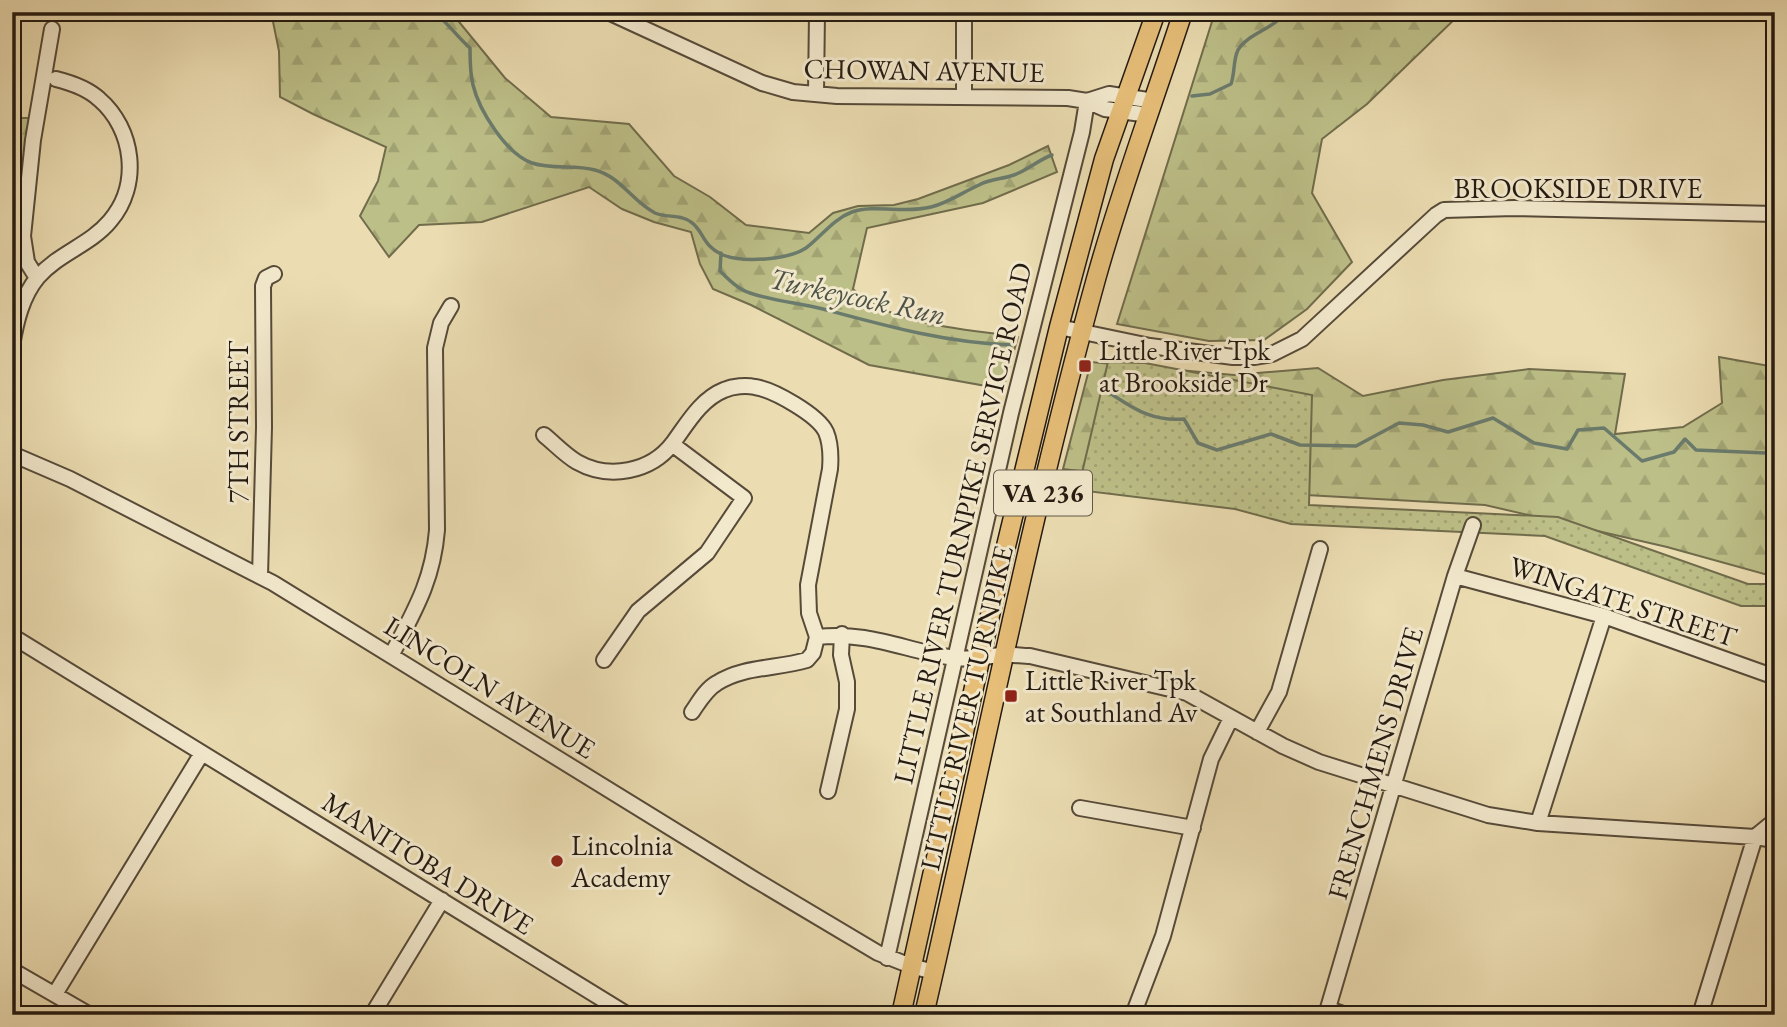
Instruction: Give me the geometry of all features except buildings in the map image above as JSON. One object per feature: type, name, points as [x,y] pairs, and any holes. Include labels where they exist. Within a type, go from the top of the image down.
[{"type":"main road","name":"LITTLE RIVER TURNPIKE","points":[[901,1015],[1059,327],[1104,159],[1156,12]]},
{"type":"main road","name":"LITTLE RIVER TURNPIKE","points":[[924,1015],[1004,655],[1082,332],[1114,217],[1183,12]]},
{"type":"street","name":"CHOWAN AVENUE","points":[[608,12],[762,83],[793,92],[1044,97],[1087,101],[1109,94],[1123,103],[1152,108]]},
{"type":"street","points":[[816,94],[817,12]]},
{"type":"street","points":[[964,12],[964,97]]},
{"type":"street","points":[[37,278],[27,261],[23,236],[33,140],[52,29]]},
{"type":"street","points":[[12,346],[18,314],[37,278],[56,260],[101,231],[112,219],[126,191],[129,176],[127,143],[113,113],[86,90],[56,79]]},
{"type":"street","name":"LITTLE RIVER TURNPIKE SERVICE ROAD","points":[[887,958],[1011,413],[1082,132],[1087,101]]},
{"type":"street","name":"BROOKSIDE DRIVE","points":[[1059,327],[1185,352],[1255,357],[1286,349],[1311,332],[1444,210],[1522,208],[1775,214]]},
{"type":"street","name":"7TH STREET","points":[[260,576],[264,427],[263,286],[266,278],[274,274]]},
{"type":"street","points":[[392,654],[428,582],[435,554],[435,348],[440,323],[451,306]]},
{"type":"street","points":[[544,435],[576,461],[596,469],[618,472],[650,463],[663,455],[689,419],[708,400],[724,389],[743,386],[767,390],[806,412],[825,430],[831,451],[830,469],[808,585],[809,613],[817,637],[813,653],[807,660],[744,671],[716,683],[692,712]]},
{"type":"street","points":[[604,660],[638,611],[707,553],[744,498],[672,444]]},
{"type":"street","name":"LINCOLN AVENUE","points":[[12,454],[70,479],[260,576],[887,958],[934,972]]},
{"type":"street","name":"FRENCHMENS DRIVE","points":[[1327,1012],[1455,576],[1473,525]]},
{"type":"street","points":[[1257,732],[1279,692],[1320,550]]},
{"type":"street","name":"WINGATE STREET","points":[[1455,576],[1604,616],[1775,677]]},
{"type":"street","points":[[1538,823],[1604,616]]},
{"type":"street","points":[[828,790],[847,709],[847,682],[841,655],[842,634]]},
{"type":"street","points":[[817,637],[842,634],[860,636],[956,658],[1030,656],[1177,690],[1203,700],[1257,732],[1319,762],[1488,815],[1538,823],[1755,836],[1775,840]]},
{"type":"street","name":"MANITOBA DRIVE","points":[[12,636],[628,1015]]},
{"type":"street","points":[[1133,1015],[1163,936],[1194,828],[1210,759],[1231,718]]},
{"type":"street","points":[[55,994],[202,753]]},
{"type":"street","points":[[1080,808],[1194,828]]},
{"type":"street","points":[[1700,1015],[1755,836],[1772,823],[1775,816]]},
{"type":"street","points":[[372,1015],[442,900]]},
{"type":"street","points":[[12,970],[90,1015]]},
{"type":"street","points":[[1327,1012],[1346,1015]]},
{"type":"green space","points":[[271,12],[451,12],[505,78],[551,117],[629,124],[674,176],[710,197],[746,225],[809,233],[833,213],[858,206],[894,205],[918,199],[1009,165],[1048,146],[1057,172],[983,203],[867,228],[853,289],[868,301],[908,318],[1018,337],[1003,389],[869,365],[751,305],[713,289],[700,264],[691,232],[654,222],[622,209],[589,187],[482,222],[419,225],[389,257],[360,216],[378,181],[386,147],[280,97],[279,51]]},
{"type":"green space","points":[[1215,12],[1462,12],[1367,104],[1322,139],[1312,193],[1352,262],[1307,309],[1264,340],[1209,341],[1117,324]]},
{"type":"green space","points":[[12,118],[40,118],[21,240],[14,238],[12,250]]},
{"type":"green space","points":[[1719,357],[1775,367],[1775,577],[1667,547],[1485,505],[1235,491],[1063,469],[1091,362],[1234,375],[1318,368],[1363,396],[1443,380],[1529,369],[1625,374],[1615,434],[1683,427],[1722,403]]},
{"type":"green space","points":[[1108,362],[1145,363],[1312,395],[1309,505],[1558,517],[1748,584],[1775,584],[1775,606],[1741,606],[1545,536],[1291,524],[1235,509],[1078,490]]},
{"type":"waterway","name":"Turkeycock Run","points":[[433,12],[470,48],[471,76],[476,95],[487,118],[513,151],[540,165],[587,168],[604,173],[655,213],[691,222],[707,243],[723,255],[742,259],[765,259],[798,252],[852,212],[931,207],[983,183],[1019,173],[1052,155]]},
{"type":"waterway","name":"Turkeycock Run","points":[[1192,96],[1210,94],[1231,84],[1236,54],[1242,44],[1275,23],[1286,12]]},
{"type":"waterway","name":"Turkeycock Run","points":[[721,253],[720,271],[746,292],[917,333],[1012,345]]},
{"type":"waterway","name":"Turkeycock Run","points":[[1100,387],[1149,415],[1184,419],[1198,443],[1217,450],[1271,434],[1300,445],[1356,446],[1399,423],[1423,425],[1448,432],[1493,418],[1534,443],[1567,449],[1578,430],[1604,428],[1642,461],[1674,452],[1685,439],[1696,450],[1766,453],[1775,432]]},
{"type":"place","name":"Little River Tpk at Brookside Dr","points":[[1085,366]]},
{"type":"place","name":"Little River Tpk at Southland Av","points":[[1011,696]]},
{"type":"place","name":"Lincolnia Academy","points":[[557,861]]}]
